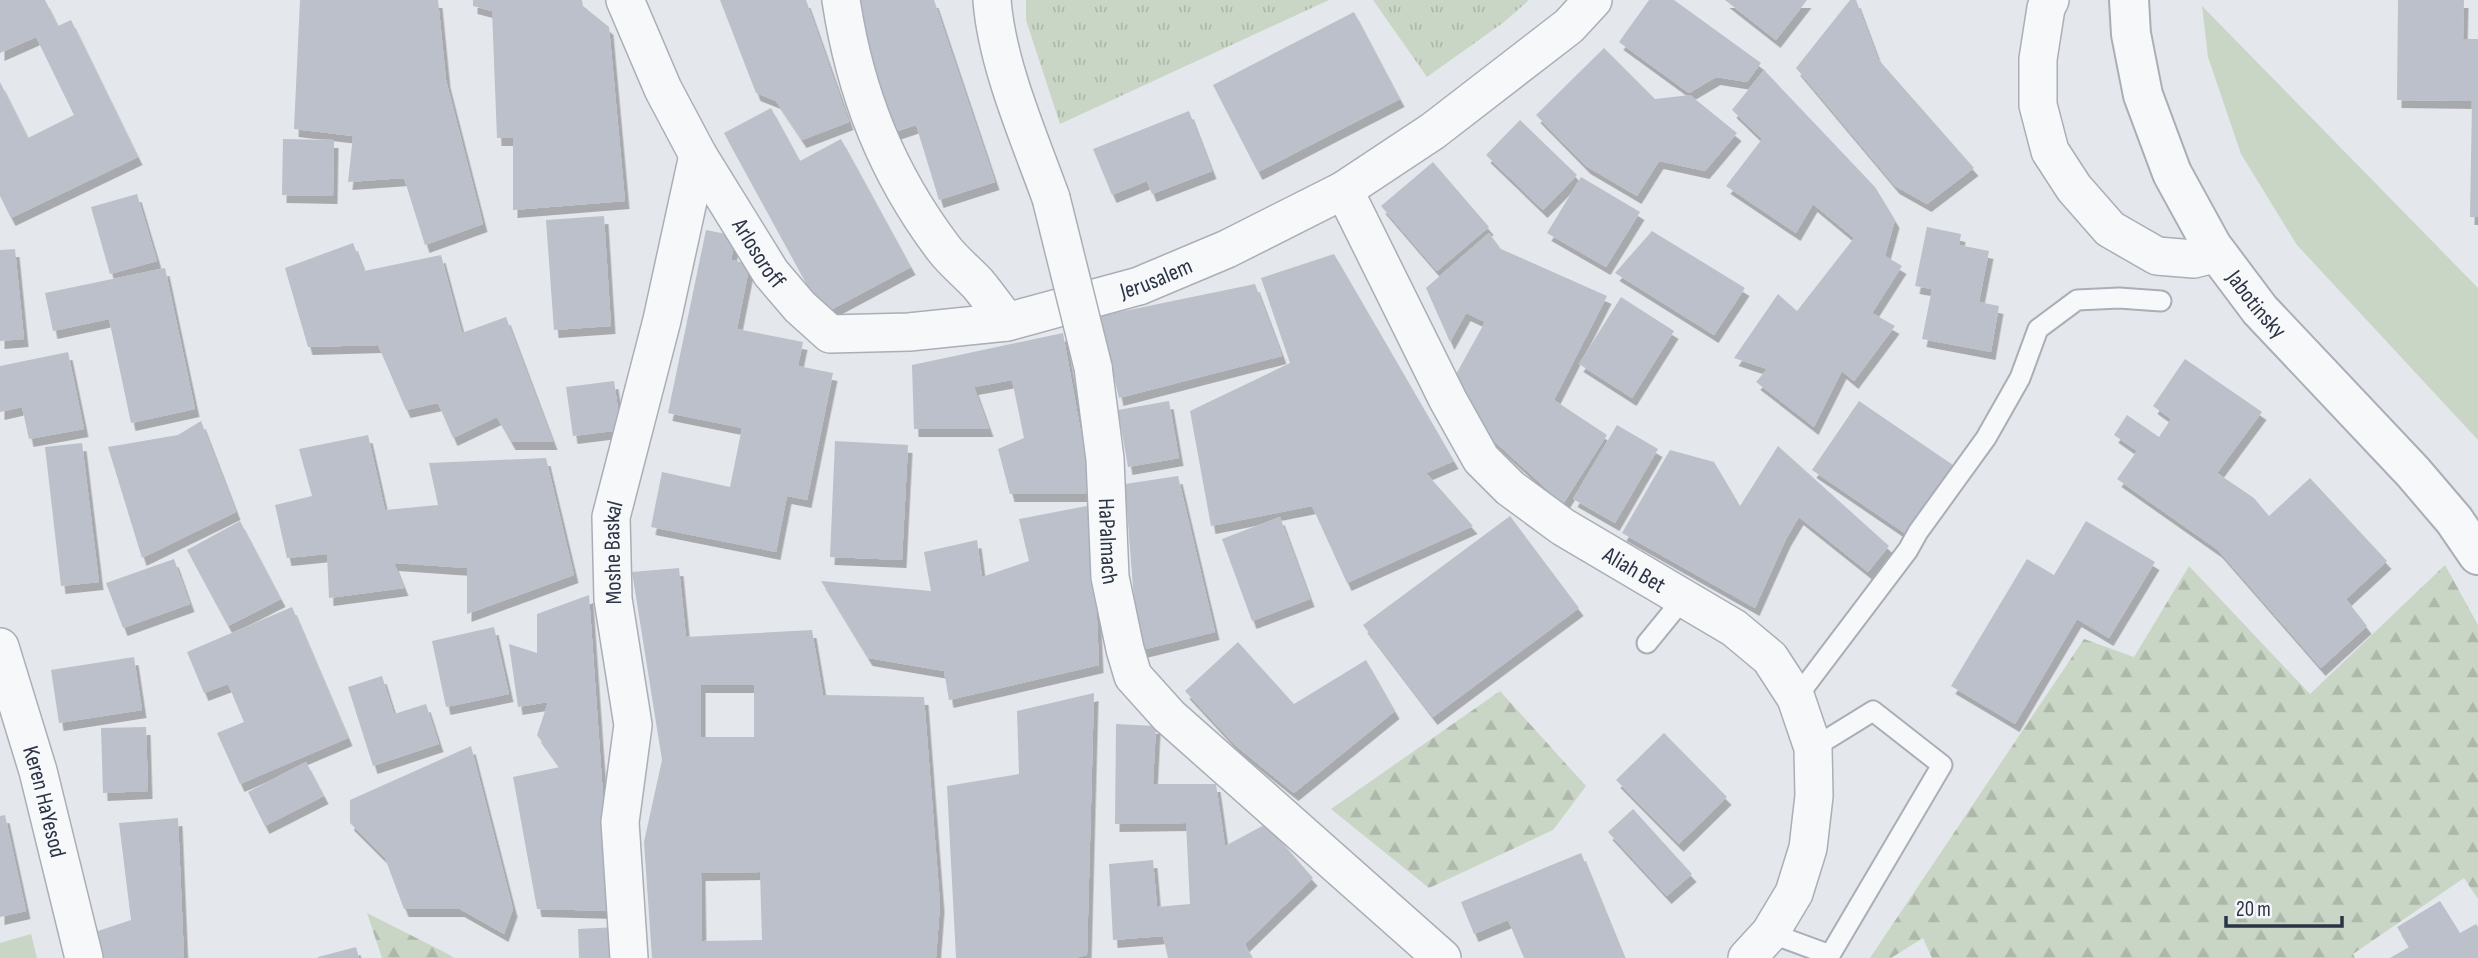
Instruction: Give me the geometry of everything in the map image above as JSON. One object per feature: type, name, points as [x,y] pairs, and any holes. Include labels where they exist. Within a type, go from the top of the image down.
[{"type":"street","name":"Arlosoroff","points":[[625,0],[663,89],[698,155],[771,272],[800,307],[830,334],[909,332],[1007,321]]},
{"type":"street","points":[[841,0],[858,80],[874,130],[902,185],[945,250],[1007,321]]},
{"type":"street","name":"HaPalmach","points":[[992,0],[994,25],[1017,102],[1051,198],[1093,367],[1105,459],[1110,577],[1133,676],[1169,716],[1442,958]]},
{"type":"street","name":"Jerusalem","points":[[1007,321],[1139,286],[1227,249],[1344,190],[1433,131],[1504,77],[1569,26],[1593,0]]},
{"type":"street","points":[[2050,0],[2046,8],[2038,59],[2038,105],[2050,151],[2074,188],[2110,229],[2157,256],[2194,259],[2217,253]]},
{"type":"street","name":"Jabotinsky","points":[[2129,0],[2143,95],[2172,173],[2217,253],[2260,310],[2413,472],[2454,520],[2478,555]]},
{"type":"street","name":"Moshe Baskal","points":[[629,958],[621,822],[633,725],[613,599],[611,517],[662,320],[698,155]]},
{"type":"street","name":"Aliah Bet","points":[[1344,190],[1448,400],[1481,459],[1510,488],[1563,527],[1734,628],[1770,658],[1796,698],[1813,748],[1814,796],[1808,848],[1794,892],[1759,946]]},
{"type":"street","name":"Keren HaYesod","points":[[0,647],[38,771],[84,958]]},
{"type":"lane","points":[[1796,698],[1908,550],[1986,438],[2020,378],[2038,329],[2077,300],[2119,298],[2161,301]]},
{"type":"lane","points":[[1647,642],[1683,599]]},
{"type":"lane","points":[[1759,946],[1830,955],[1942,765],[1873,712],[1813,748]]},
{"type":"green space","points":[[1026,0],[1329,0],[1060,124],[1026,20]]},
{"type":"green space","points":[[1373,0],[1529,0],[1504,22],[1427,77]]},
{"type":"green space","points":[[2202,6],[2478,288],[2478,440],[2297,245],[2241,154],[2208,57]]},
{"type":"green space","points":[[2445,565],[2478,625],[2478,899],[2464,878],[2353,954],[2355,958],[1932,958],[1923,938],[1891,958],[1870,958],[2084,639],[2134,657],[2189,566],[2310,694]]},
{"type":"green space","points":[[1500,691],[1586,786],[1553,830],[1429,888],[1331,809]]},
{"type":"green space","points":[[367,913],[448,954],[454,958],[382,958]]},
{"type":"green space","points":[[31,934],[37,958],[0,958],[0,943]]},
{"type":"building","points":[[0,0],[45,0],[58,26],[71,20],[138,157],[11,218],[0,196],[0,82],[28,138],[74,115],[36,37],[0,53]]},
{"type":"building","points":[[300,0],[438,0],[446,80],[483,224],[425,245],[404,178],[348,182],[353,136],[294,129]]},
{"type":"building","points":[[473,0],[582,0],[583,6],[609,27],[625,201],[513,210],[513,138],[497,138],[492,11],[473,6]]},
{"type":"building","points":[[720,0],[806,0],[849,122],[802,140],[776,101],[756,93]]},
{"type":"building","points":[[855,0],[934,0],[995,182],[939,200],[916,125],[892,133]]},
{"type":"building","points":[[1649,0],[1674,0],[1761,63],[1747,82],[1716,77],[1689,93],[1619,42]]},
{"type":"building","points":[[1725,0],[1807,0],[1776,40]]},
{"type":"building","points":[[1850,0],[1856,0],[1878,59],[1974,168],[1927,204],[1895,186],[1796,68]]},
{"type":"building","points":[[2398,0],[2464,0],[2463,39],[2478,39],[2478,217],[2470,217],[2472,101],[2397,100]]},
{"type":"building","points":[[1354,12],[1400,99],[1258,172],[1213,85]]},
{"type":"building","points":[[1604,48],[1655,99],[1690,95],[1737,133],[1705,171],[1659,161],[1637,196],[1586,166],[1536,115]]},
{"type":"building","points":[[1764,70],[1875,187],[1895,220],[1885,256],[1902,266],[1872,313],[1895,326],[1854,381],[1842,371],[1814,427],[1756,382],[1767,369],[1734,358],[1778,294],[1797,311],[1854,238],[1813,204],[1796,233],[1726,186],[1762,139],[1732,110]]},
{"type":"building","points":[[771,108],[800,161],[841,139],[911,267],[823,314],[724,133]]},
{"type":"building","points":[[1189,111],[1212,171],[1152,194],[1147,181],[1112,195],[1093,149]]},
{"type":"building","points":[[1520,120],[1577,175],[1543,210],[1486,155]]},
{"type":"building","points":[[283,139],[334,140],[333,196],[282,195]]},
{"type":"building","points":[[1433,162],[1489,227],[1437,271],[1381,206]]},
{"type":"building","points":[[1581,177],[1640,212],[1606,267],[1547,233]]},
{"type":"building","points":[[137,194],[157,261],[110,274],[91,207]]},
{"type":"building","points":[[604,216],[611,326],[554,330],[546,220]]},
{"type":"building","points":[[1927,227],[1961,234],[1959,245],[1989,251],[1979,302],[1999,306],[1991,352],[1922,339],[1932,289],[1915,286]]},
{"type":"building","points":[[706,230],[736,236],[731,260],[750,264],[737,329],[803,342],[798,366],[833,373],[807,500],[787,496],[776,552],[651,527],[662,472],[730,487],[742,428],[668,413]]},
{"type":"building","points":[[1652,231],[1745,288],[1714,335],[1615,273]]},
{"type":"building","points":[[1489,233],[1501,249],[1607,296],[1554,400],[1607,435],[1563,504],[1481,429],[1455,376],[1485,322],[1466,313],[1450,342],[1426,288]]},
{"type":"building","points":[[353,243],[364,271],[441,255],[462,333],[506,317],[553,442],[511,442],[497,417],[453,438],[438,403],[406,410],[378,345],[308,347],[285,268]]},
{"type":"building","points":[[15,249],[24,339],[0,341],[0,250]]},
{"type":"building","points":[[1334,254],[1454,461],[1426,473],[1473,526],[1347,583],[1312,506],[1211,526],[1190,411],[1290,363],[1261,278]]},
{"type":"building","points":[[165,268],[195,409],[131,423],[109,319],[53,331],[45,293]]},
{"type":"building","points":[[1255,284],[1282,356],[1119,398],[1100,316]]},
{"type":"building","points":[[1621,297],[1674,331],[1632,398],[1579,364]]},
{"type":"building","points":[[1063,333],[1092,494],[1010,494],[998,449],[1024,438],[1012,380],[974,387],[989,429],[914,429],[912,365]]},
{"type":"building","points":[[68,352],[84,429],[29,439],[22,407],[0,412],[0,366]]},
{"type":"building","points":[[2185,359],[2262,412],[2217,473],[2254,498],[2269,516],[2310,478],[2387,561],[2346,599],[2367,626],[2321,668],[2218,550],[2117,479],[2137,451],[2114,435],[2127,415],[2159,437],[2171,419],[2153,406]]},
{"type":"building","points":[[614,381],[621,430],[573,436],[566,387]]},
{"type":"building","points":[[1169,401],[1179,458],[1128,467],[1118,410]]},
{"type":"building","points":[[1859,401],[1953,465],[1906,534],[1812,470]]},
{"type":"building","points":[[201,421],[236,512],[142,558],[108,447],[178,435]]},
{"type":"building","points":[[1617,425],[1658,449],[1615,523],[1573,499]]},
{"type":"building","points":[[368,435],[385,510],[438,505],[429,463],[546,458],[574,575],[467,614],[467,568],[394,563],[404,588],[329,598],[327,554],[287,558],[275,505],[312,496],[299,449]]},
{"type":"building","points":[[835,441],[908,445],[902,560],[830,557]]},
{"type":"building","points":[[82,443],[99,582],[61,586],[45,447]]},
{"type":"building","points":[[1778,446],[1889,546],[1868,572],[1799,517],[1786,539],[1755,608],[1622,533],[1670,450],[1714,462],[1740,506]]},
{"type":"building","points":[[1178,476],[1215,632],[1138,651],[1125,484]]},
{"type":"building","points":[[1092,505],[1099,665],[949,700],[944,671],[868,658],[821,581],[931,591],[924,552],[977,540],[982,577],[1029,561],[1019,519]]},
{"type":"building","points":[[1510,516],[1579,608],[1433,717],[1363,625]]},
{"type":"building","points":[[1280,517],[1310,599],[1252,621],[1222,539]]},
{"type":"building","points":[[240,521],[281,599],[228,626],[187,550]]},
{"type":"building","points":[[2086,521],[2155,562],[2109,638],[2077,619],[2015,724],[1951,686],[2027,559],[2054,575]]},
{"type":"building","points":[[174,559],[190,604],[123,628],[106,583]]},
{"type":"building","points":[[679,568],[686,637],[812,630],[823,695],[924,697],[940,904],[936,958],[652,958],[644,842],[662,760],[632,572]],"holes":[[[701,685],[754,685],[754,737],[701,737]],[[760,872],[762,940],[702,941],[701,873]]]},
{"type":"building","points":[[589,595],[611,911],[537,909],[513,777],[560,767],[537,735],[548,702],[518,707],[509,644],[537,653],[537,614]]},
{"type":"building","points":[[292,607],[348,738],[240,784],[217,733],[244,722],[228,684],[204,693],[187,652]]},
{"type":"building","points":[[494,627],[509,694],[446,707],[432,641]]},
{"type":"building","points":[[1238,642],[1294,704],[1366,660],[1395,711],[1294,793],[1236,746],[1185,691]]},
{"type":"building","points":[[134,657],[142,710],[59,723],[51,670]]},
{"type":"building","points":[[382,676],[394,714],[426,704],[439,744],[373,766],[348,687]]},
{"type":"building","points":[[1094,693],[1087,955],[1075,958],[956,958],[947,786],[1019,774],[1017,711]]},
{"type":"building","points":[[1116,724],[1156,726],[1153,784],[1216,784],[1225,846],[1266,824],[1313,878],[1245,944],[1252,958],[1168,958],[1163,936],[1113,940],[1109,864],[1153,860],[1157,907],[1190,904],[1186,823],[1115,824]]},
{"type":"building","points":[[146,727],[148,791],[103,793],[101,728]]},
{"type":"building","points":[[1664,733],[1727,797],[1679,844],[1616,780]]},
{"type":"building","points":[[471,746],[513,909],[504,934],[460,909],[404,909],[385,858],[350,823],[350,800]]},
{"type":"building","points":[[306,762],[324,796],[265,826],[248,792]]},
{"type":"building","points":[[1633,809],[1692,874],[1667,896],[1608,832]]},
{"type":"building","points":[[5,815],[26,911],[0,917],[0,816]]},
{"type":"building","points":[[178,818],[184,958],[97,958],[89,934],[131,920],[119,823]]},
{"type":"building","points":[[1581,853],[1624,958],[1524,958],[1508,920],[1474,934],[1461,902]]},
{"type":"building","points":[[2440,901],[2460,933],[2476,924],[2478,927],[2478,958],[2390,958],[2409,947],[2397,927]]},
{"type":"building","points":[[618,927],[619,958],[579,958],[578,929]]},
{"type":"building","points":[[356,947],[359,958],[318,958],[318,957]]}]
